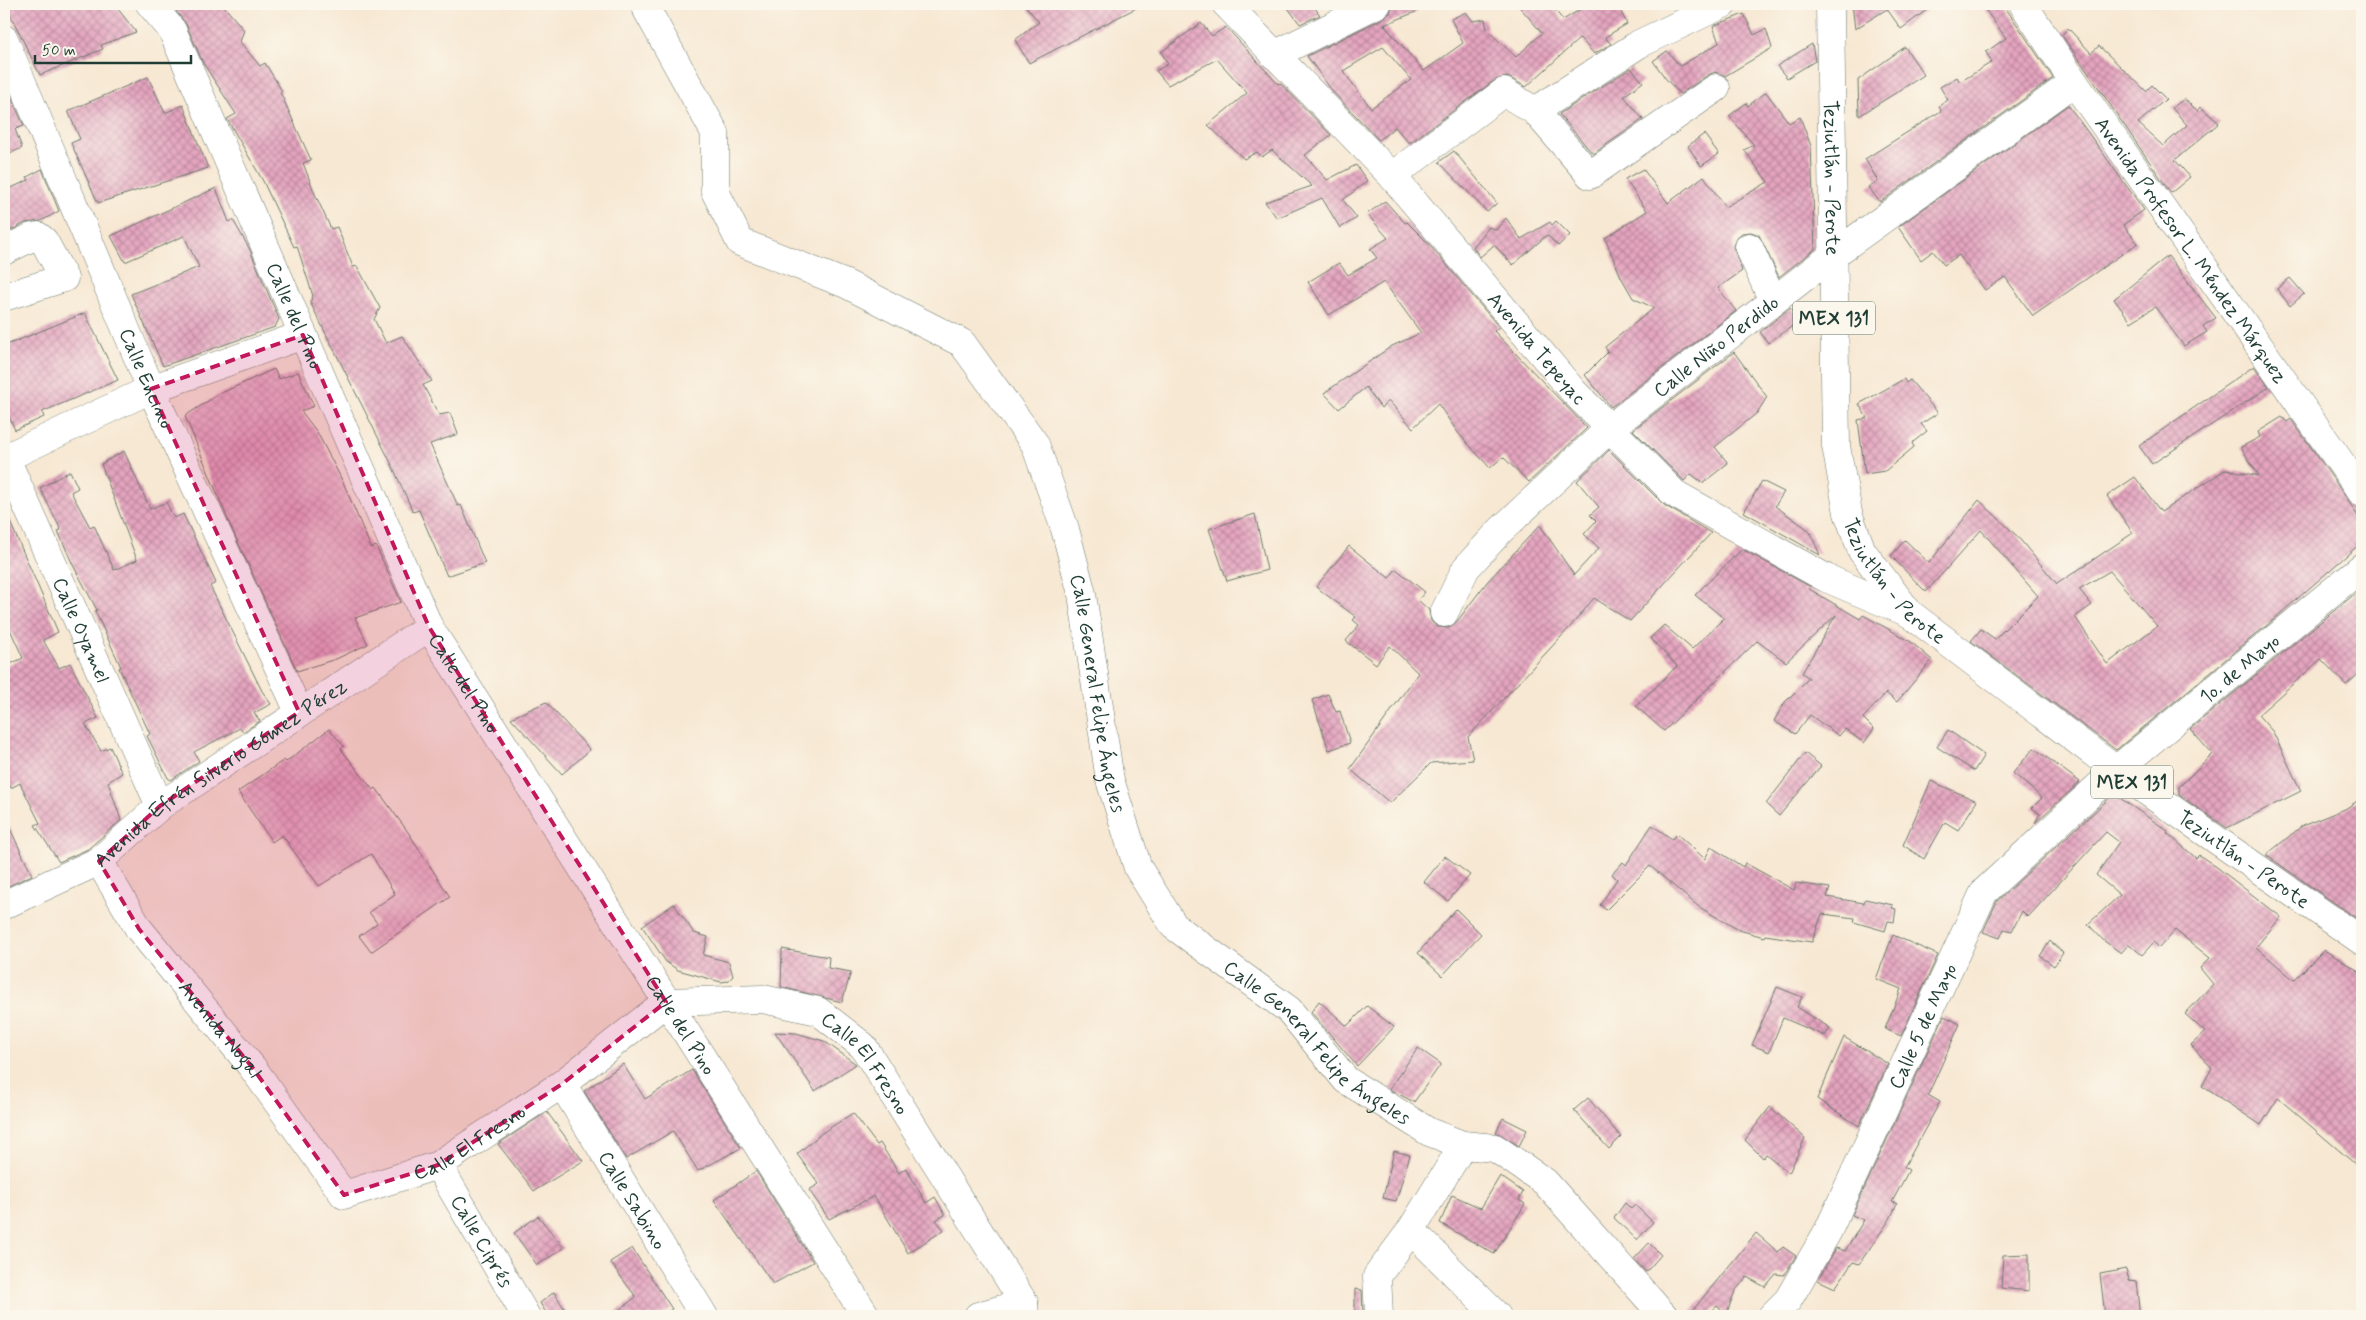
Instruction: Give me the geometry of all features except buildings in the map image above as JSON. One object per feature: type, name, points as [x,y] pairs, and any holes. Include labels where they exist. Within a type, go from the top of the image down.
[{"type":"street","name":"Calle del Pino","points":[[150,4],[172,30],[429,627],[866,1316]]},
{"type":"street","name":"Calle General Felipe Ángeles","points":[[647,4],[646,10],[715,133],[715,191],[740,242],[846,284],[962,343],[1035,444],[1065,528],[1082,594],[1110,780],[1138,868],[1174,926],[1289,1010],[1346,1080],[1429,1132],[1463,1145],[1495,1148],[1545,1182],[1664,1316]]},
{"type":"street","name":"Avenida Tepeyac","points":[[1226,4],[1392,176],[1574,392],[1675,494],[1826,578],[1909,612]]},
{"type":"street","points":[[1274,55],[1378,4]]},
{"type":"street","points":[[1534,111],[1639,44],[1723,4]]},
{"type":"street","name":"Teziutlán - Perote","points":[[1830,4],[1836,446],[1848,514],[1862,551],[1909,612],[2116,770],[2362,941]]},
{"type":"street","name":"Avenida Profesor L. Méndez Márquez","points":[[2022,4],[2074,82],[2362,493]]},
{"type":"street","name":"Calle Encino","points":[[4,40],[152,389],[299,712]]},
{"type":"street","name":"Calle Niño Perdido","points":[[1444,613],[1466,568],[1501,530],[1610,428],[1832,255],[2074,82]]},
{"type":"street","points":[[1392,176],[1504,92],[1534,111],[1590,175],[1716,88]]},
{"type":"street","points":[[4,251],[32,237],[38,236],[44,241],[64,278]]},
{"type":"street","points":[[1749,247],[1773,301]]},
{"type":"street","points":[[4,297],[99,265]]},
{"type":"street","points":[[5,456],[152,389],[303,335]]},
{"type":"street","name":"Calle Oyamel","points":[[5,456],[160,806]]},
{"type":"street","name":"1o. de Mayo","points":[[2116,770],[2362,567]]},
{"type":"street","name":"Avenida Efrén Silverio Gómez Pérez","points":[[4,906],[99,861],[160,806],[429,627]]},
{"type":"street","name":"Calle 5 de Mayo","points":[[1772,1316],[1788,1300],[1828,1231],[1984,892],[2116,770]]},
{"type":"street","name":"Avenida Nogal","points":[[99,861],[140,929],[252,1067],[344,1195]]},
{"type":"street","name":"Calle El Fresno","points":[[344,1195],[438,1165],[562,1084],[666,1002],[763,999],[818,1011],[863,1046],[1025,1309]]},
{"type":"street","name":"Calle Sabino","points":[[562,1084],[704,1316]]},
{"type":"street","points":[[1379,1316],[1377,1276],[1411,1230],[1463,1145]]},
{"type":"street","name":"Calle Ciprés","points":[[438,1165],[526,1316]]},
{"type":"street","points":[[1411,1230],[1497,1316]]},
{"type":"street","points":[[978,1316],[1025,1309]]},
{"type":"highlighted area","points":[[303,335],[429,627],[666,1002],[562,1084],[438,1165],[344,1195],[252,1067],[139,929],[99,861],[160,806],[299,712],[151,389]]}]
